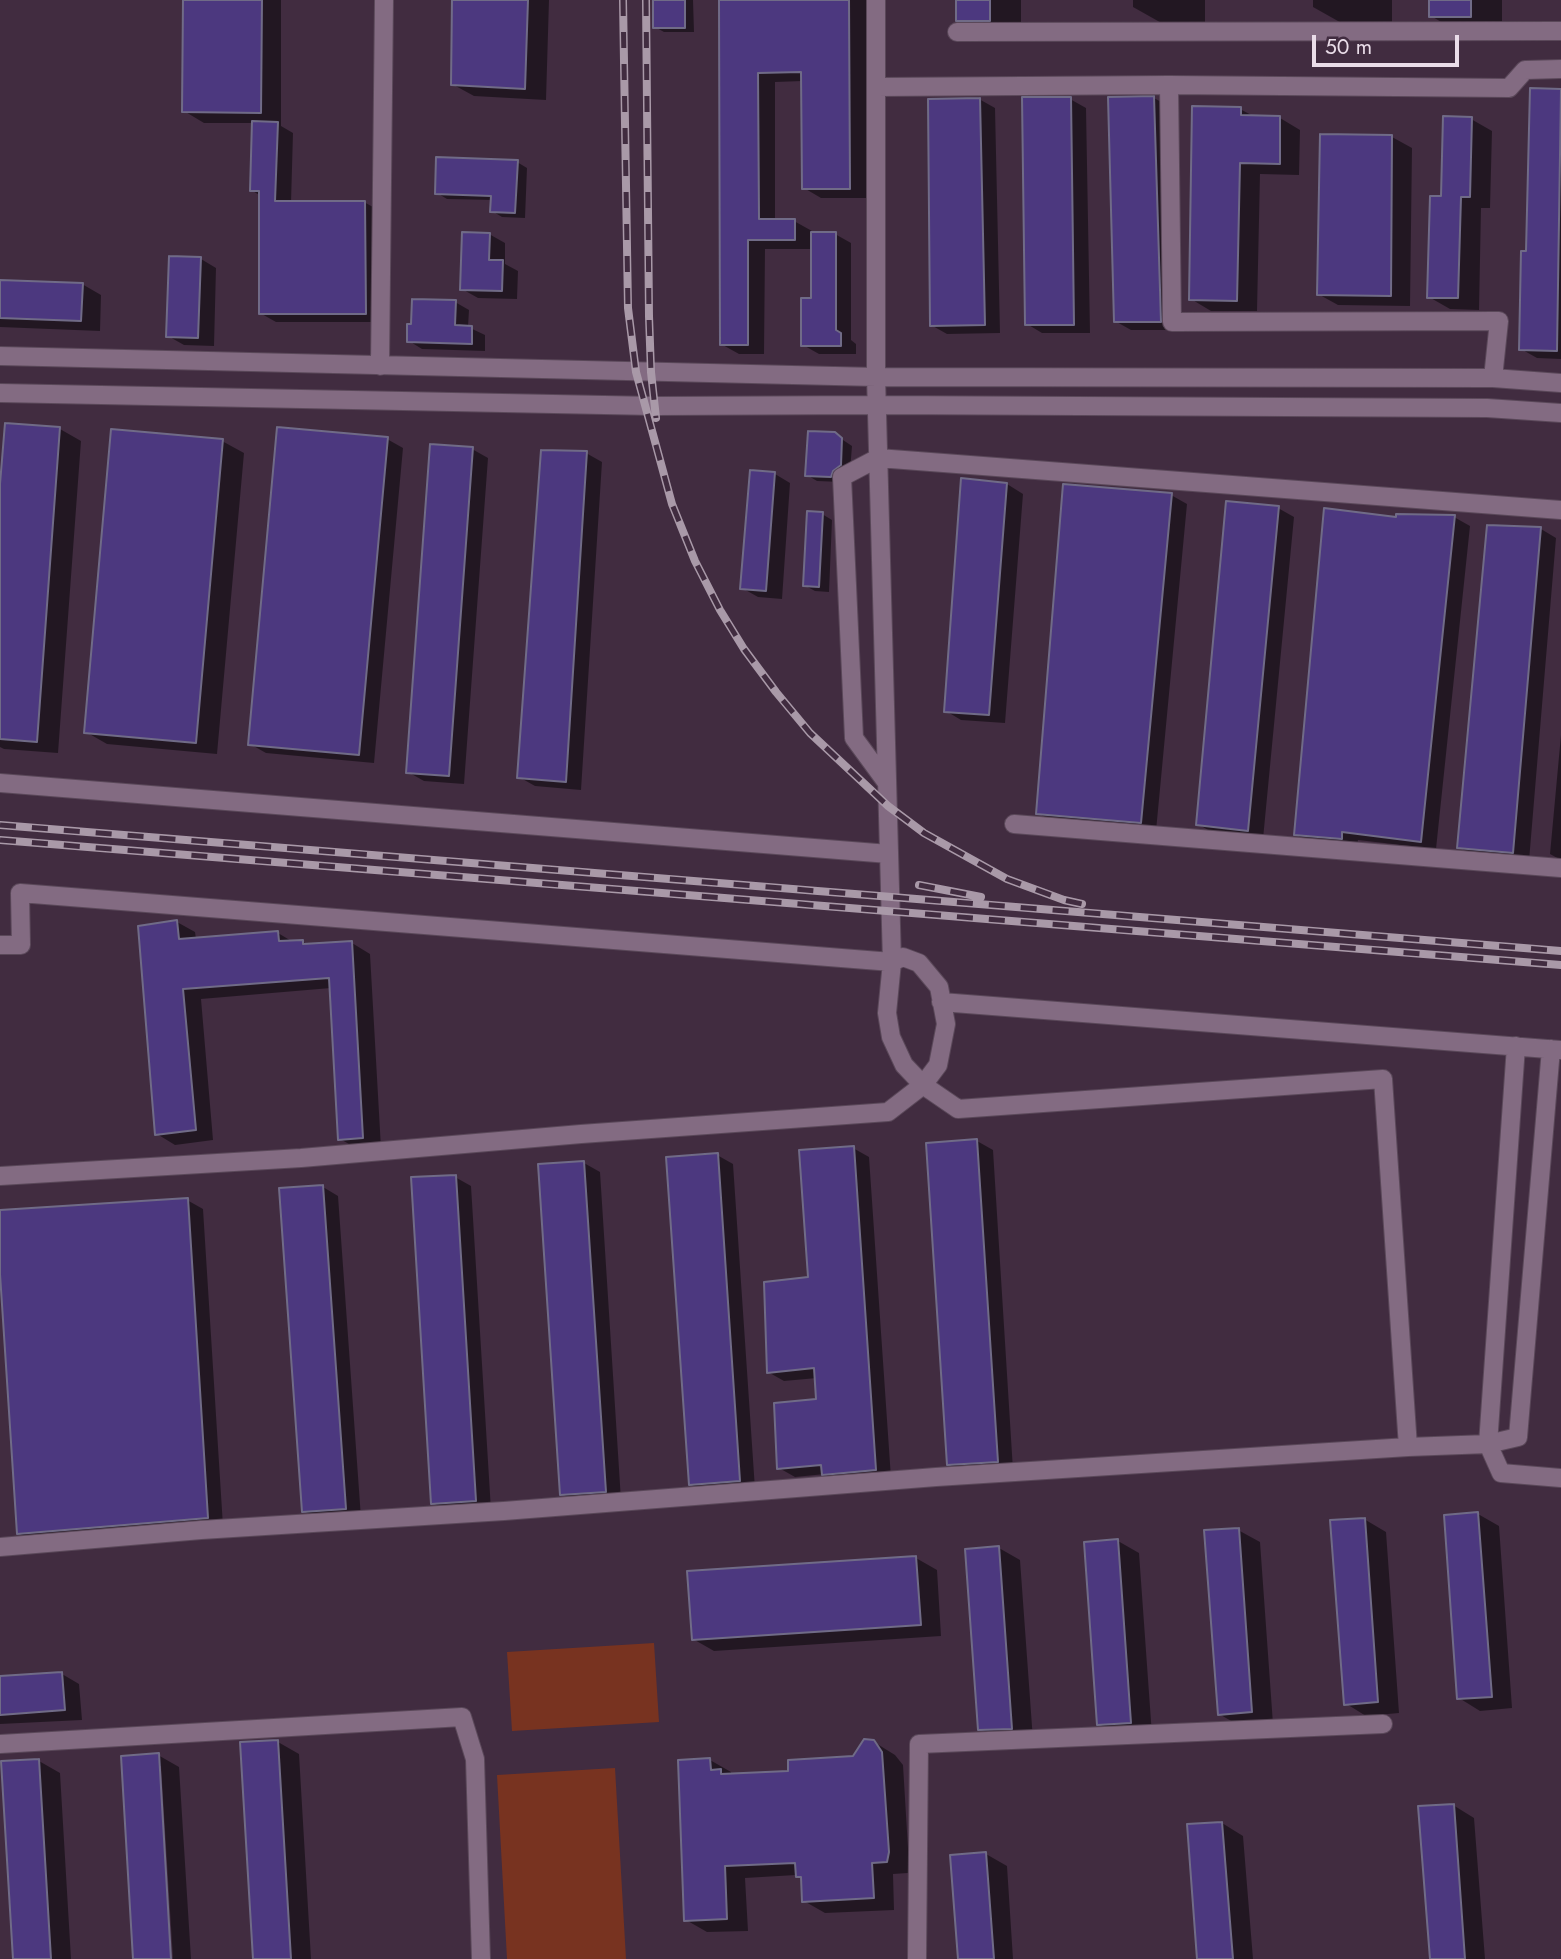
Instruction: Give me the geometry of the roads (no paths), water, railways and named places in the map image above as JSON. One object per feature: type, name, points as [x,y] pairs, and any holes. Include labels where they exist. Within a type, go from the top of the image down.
[{"type":"street","points":[[380,366],[384,0]]},
{"type":"street","points":[[876,0],[876,377],[892,962],[887,1013],[891,1037],[904,1065],[923,1085],[958,1110],[1382,1079],[1408,1447]]},
{"type":"street","points":[[957,32],[1561,31]]},
{"type":"street","points":[[876,87],[1169,85],[1509,88],[1525,70],[1561,69]]},
{"type":"street","points":[[1169,85],[1172,322],[1499,321],[1493,378]]},
{"type":"street","points":[[0,356],[876,377],[1493,378],[1561,383]]},
{"type":"street","points":[[0,393],[654,406],[1487,408],[1561,414]]},
{"type":"street","points":[[887,783],[853,738],[842,477],[878,458],[1561,510]]},
{"type":"street","points":[[0,783],[889,854]]},
{"type":"street","points":[[1014,824],[1561,868]]},
{"type":"street","points":[[0,945],[21,945],[20,893],[892,962],[904,957],[919,963],[939,987],[946,1024],[938,1065],[923,1085],[888,1112],[301,1158],[0,1176]]},
{"type":"street","points":[[0,1547],[950,1476],[1488,1444],[1518,1437],[1556,1049],[941,1002]]},
{"type":"street","points":[[1516,1046],[1488,1444],[1501,1473],[1561,1478]]},
{"type":"street","points":[[0,1744],[463,1717],[475,1759],[481,1959]]},
{"type":"street","points":[[917,1959],[919,1744],[1383,1724]]},
{"type":"railway","points":[[623,0],[628,308],[636,372],[672,504],[695,561],[744,649],[776,692],[810,733],[888,806],[924,833],[1007,879],[1082,904]]},
{"type":"railway","points":[[646,0],[649,316],[656,418]]},
{"type":"railway","points":[[0,825],[1561,951]]},
{"type":"railway","points":[[0,840],[1561,965]]},
{"type":"railway","points":[[919,885],[981,897]]}]
